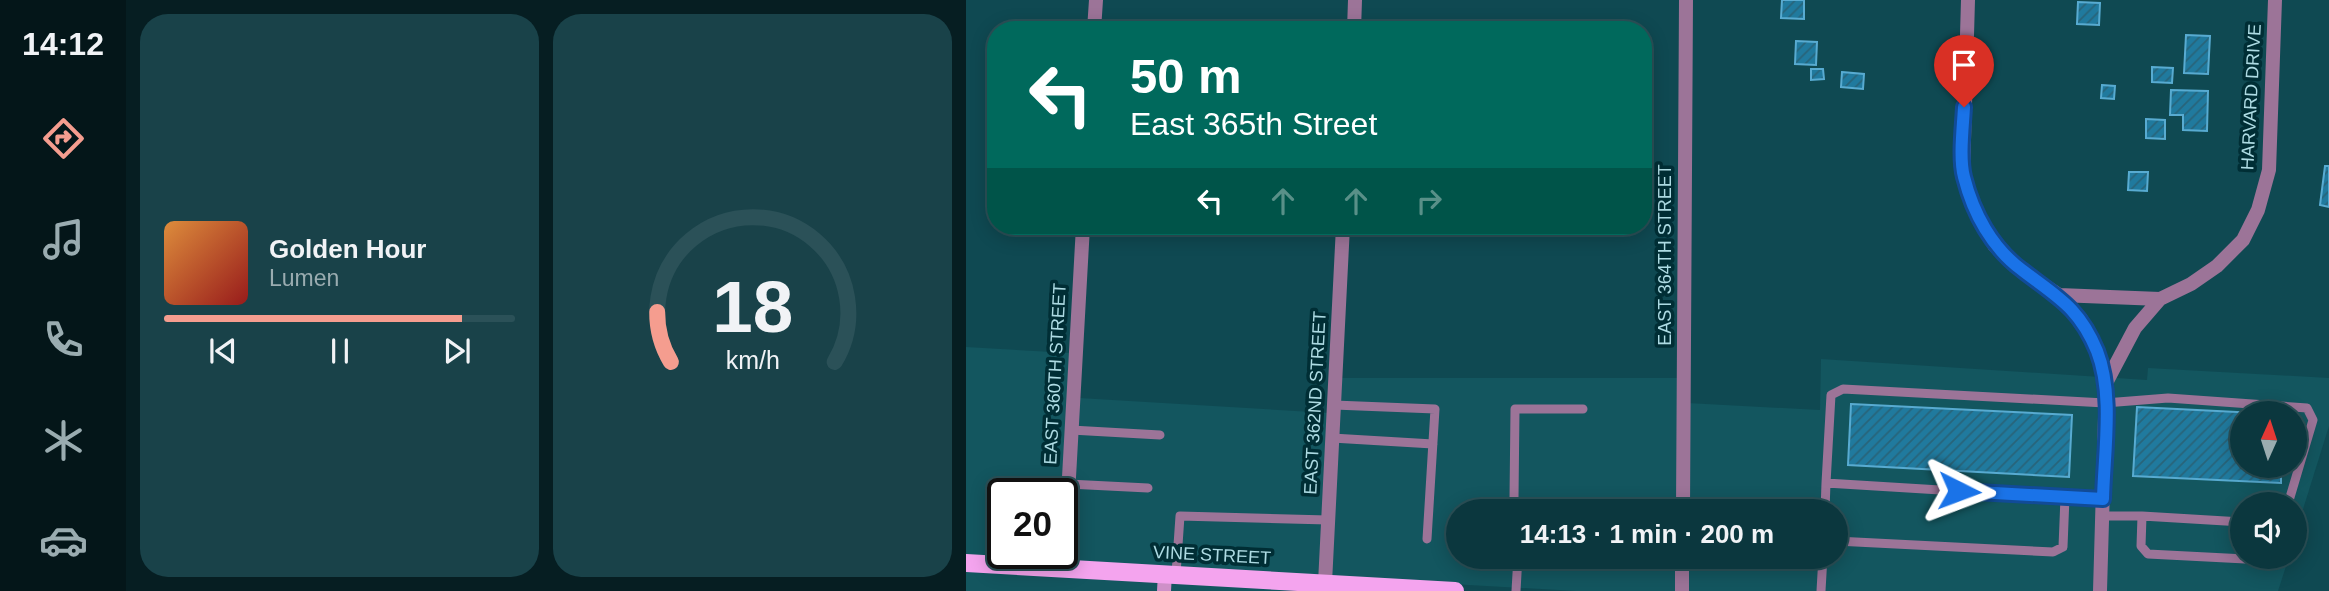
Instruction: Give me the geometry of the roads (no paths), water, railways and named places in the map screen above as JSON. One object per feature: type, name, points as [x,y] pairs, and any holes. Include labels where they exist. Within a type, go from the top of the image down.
[{"type":"main road","name":"VINE STREET","points":[[966,563],[987,564]]},
{"type":"main road","name":"VINE STREET","points":[[1078,569],[1169,579],[1325,583],[1455,591]]},
{"type":"street","points":[[1095,21],[1096,0]]},
{"type":"street","points":[[1354,21],[1355,0]]},
{"type":"street","name":"EAST 364TH STREET","points":[[1682,499],[1686,0]]},
{"type":"street","points":[[1968,0],[1963,175],[1994,245],[2020,269],[2059,295],[2081,319],[2097,351],[2106,383],[2100,591]]},
{"type":"street","name":"HARVARD DRIVE","points":[[2106,383],[2135,328],[2160,299],[2191,284],[2217,266],[2243,240],[2258,210],[2269,170],[2275,0]]},
{"type":"street","name":"EAST 360TH STREET","points":[[1068,478],[1083,235]]},
{"type":"street","name":"EAST 362ND STREET","points":[[1325,583],[1343,235]]},
{"type":"street","points":[[2059,295],[2160,299]]},
{"type":"street","points":[[1682,569],[1682,591]]},
{"type":"lane","points":[[1825,499],[1831,395],[1843,389],[2105,403],[2168,398],[2307,408],[2313,420],[2292,492]]},
{"type":"lane","points":[[1334,405],[1434,408],[1427,539]]},
{"type":"lane","points":[[1514,499],[1515,409],[1583,409]]},
{"type":"lane","points":[[1072,430],[1160,435]]},
{"type":"lane","points":[[1332,438],[1433,443]]},
{"type":"lane","points":[[1826,483],[2103,499]]},
{"type":"lane","points":[[1078,484],[1148,488]]},
{"type":"lane","points":[[1848,542],[2053,552],[2063,547],[2065,497]]},
{"type":"lane","points":[[1169,579],[1180,516],[1328,520]]},
{"type":"lane","points":[[2102,516],[2230,521]]},
{"type":"lane","points":[[2143,516],[2141,546],[2148,554],[2230,558]]},
{"type":"lane","points":[[1516,591],[1517,569]]},
{"type":"lane","points":[[1821,591],[1822,569]]}]
